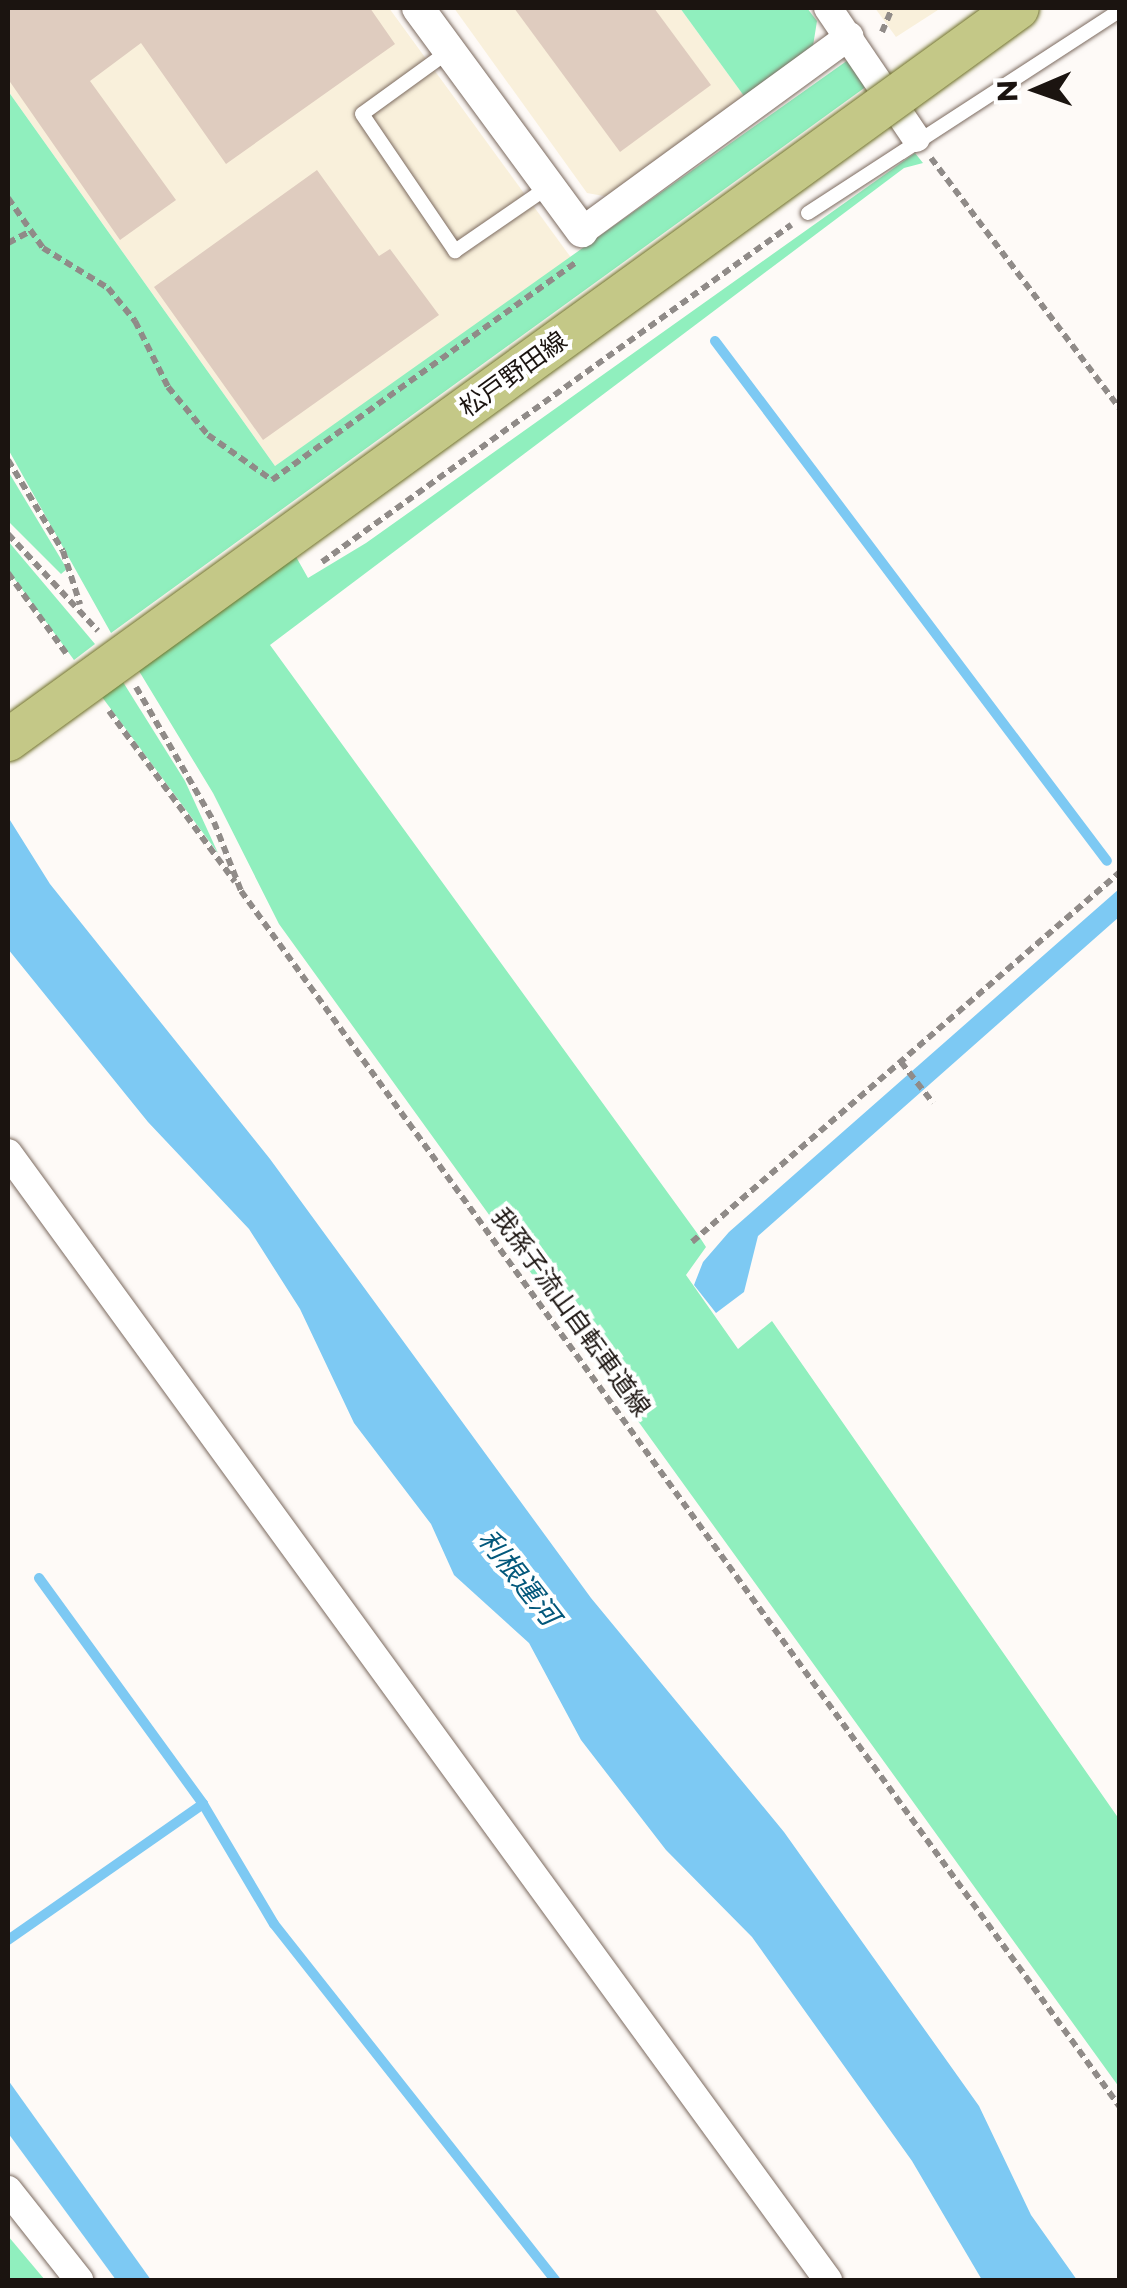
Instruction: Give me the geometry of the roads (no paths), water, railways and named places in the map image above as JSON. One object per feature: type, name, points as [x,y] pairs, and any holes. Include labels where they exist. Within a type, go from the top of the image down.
[{"type":"main road","name":"松戸野田線","points":[[8,740],[1018,8]]},
{"type":"street","points":[[418,8],[587,241],[849,36]]},
{"type":"street","points":[[828,8],[849,36],[868,76],[916,138]]},
{"type":"street","points":[[8,1153],[828,2280]]},
{"type":"street","points":[[8,2190],[79,2280]]},
{"type":"lane","points":[[808,213],[916,138],[1120,10]]},
{"type":"lane","points":[[449,51],[362,114],[455,251],[549,186]]},
{"type":"water","name":"利根運河","points":[[8,817],[50,884],[270,1159],[591,1598],[784,1832],[979,2106],[1031,2215],[1077,2280],[982,2280],[912,2161],[752,1937],[666,1850],[581,1740],[529,1643],[454,1575],[431,1524],[354,1423],[300,1309],[249,1229],[148,1122],[8,949]]},
{"type":"water","points":[[1119,889],[1119,917],[758,1236],[744,1292],[716,1313],[694,1285],[703,1262],[729,1232]]},
{"type":"water","points":[[8,2080],[151,2280],[116,2280],[8,2133]]},
{"type":"waterway","points":[[715,341],[1107,861]]},
{"type":"waterway","points":[[39,1578],[203,1804],[274,1924],[555,2280]]},
{"type":"waterway","points":[[8,1940],[203,1804]]}]
